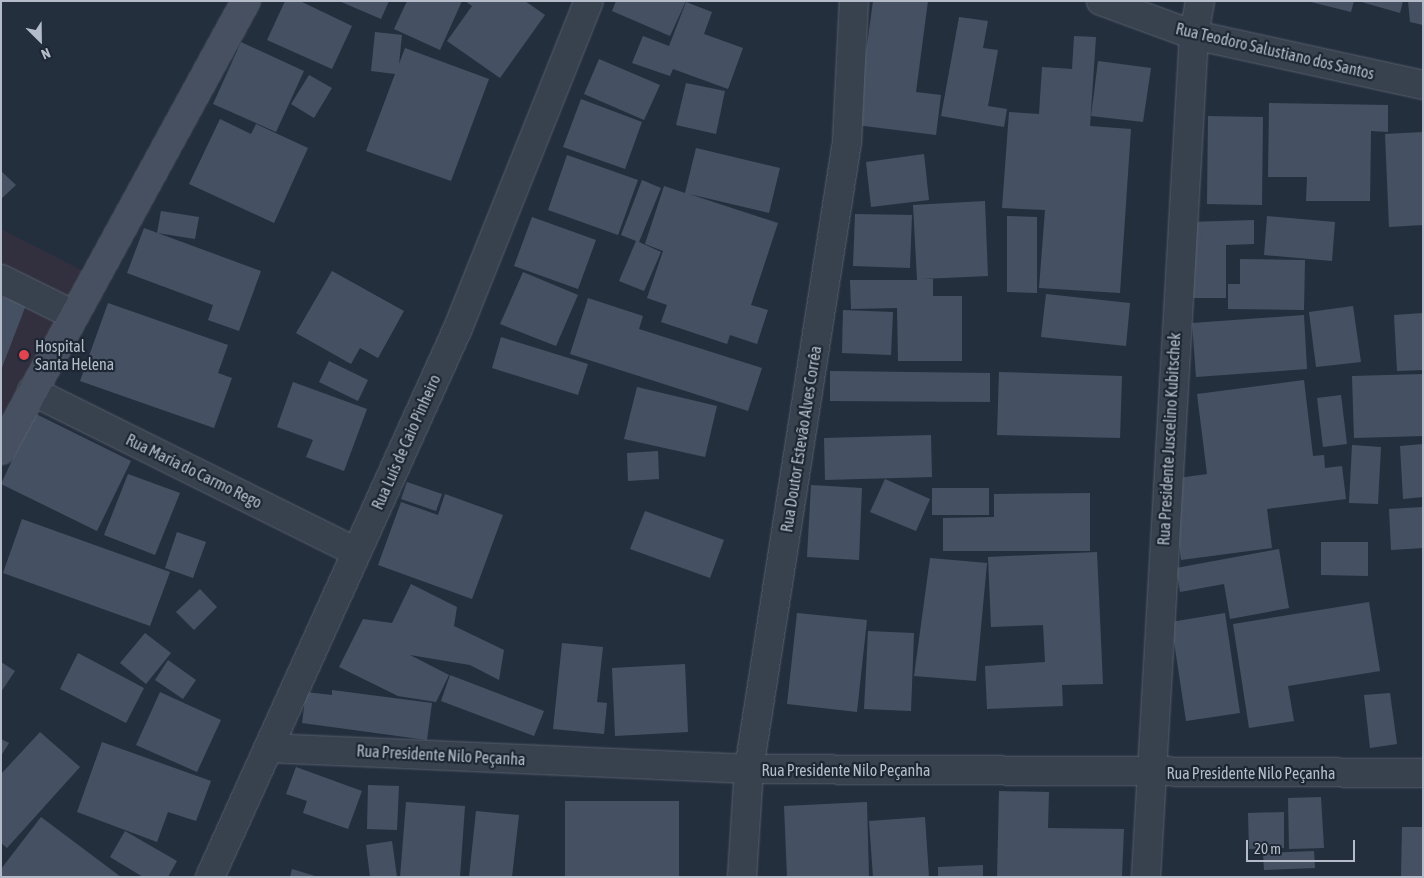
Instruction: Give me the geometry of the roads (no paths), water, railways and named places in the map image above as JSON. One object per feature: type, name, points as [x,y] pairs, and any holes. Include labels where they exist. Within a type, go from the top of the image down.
[{"type":"main road","points":[[1,450],[246,1]]},
{"type":"street","name":"Rua Luís de Caio Pinheiro","points":[[210,877],[458,328],[589,1]]},
{"type":"street","name":"Rua Doutor Estevão Alves Corrêa","points":[[742,877],[750,769],[847,142],[854,1]]},
{"type":"street","name":"Rua Teodoro Salustiano dos Santos","points":[[1101,1],[1194,35],[1423,85]]},
{"type":"street","name":"Rua Presidente Juscelino Kubitschek","points":[[1146,877],[1149,772],[1194,35],[1200,1]]},
{"type":"street","points":[[1,279],[74,315]]},
{"type":"street","name":"Rua María do Carmo Rego","points":[[32,391],[356,552]]},
{"type":"street","name":"Rua Presidente Nilo Peçanha","points":[[269,748],[750,769],[1423,773]]},
{"type":"place","name":"Hospital Santa Helena","points":[[24,355]]}]
